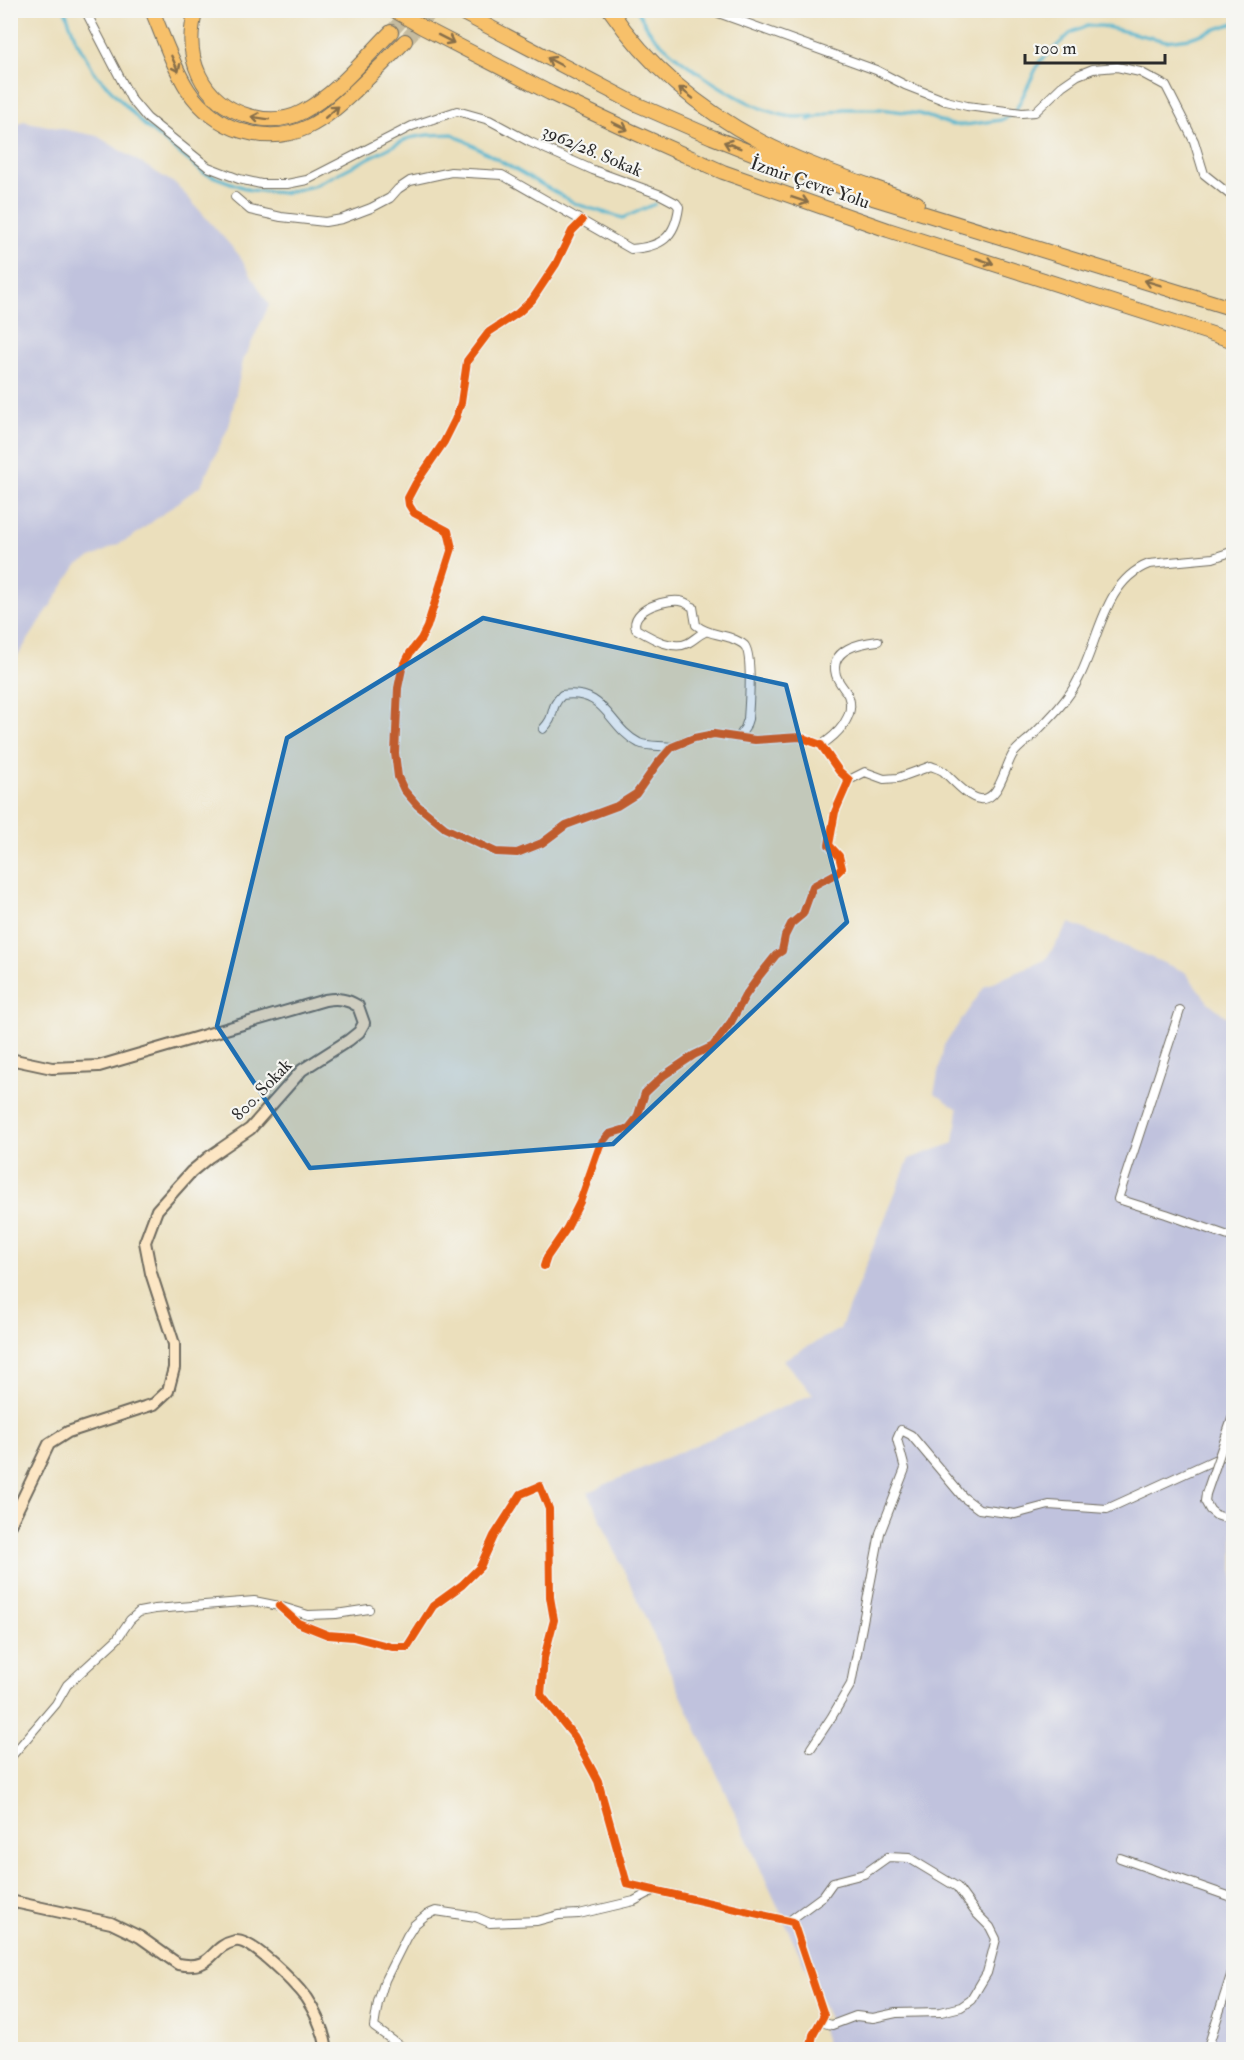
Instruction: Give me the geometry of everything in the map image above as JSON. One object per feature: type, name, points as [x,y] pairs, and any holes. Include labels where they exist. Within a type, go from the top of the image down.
[{"type":"highway","points":[[152,10],[182,80],[193,97],[224,124],[233,129],[260,135],[287,134],[320,121],[339,107],[405,41]]},
{"type":"highway","points":[[196,10],[192,31],[193,55],[202,83],[226,107],[261,119],[288,118],[311,107],[335,89],[391,32]]},
{"type":"highway","points":[[389,10],[422,27]]},
{"type":"highway","name":"İzmir Çevre Yolu","points":[[394,10],[422,27],[550,93],[723,171],[888,230],[1233,341]]},
{"type":"highway","name":"İzmir Çevre Yolu","points":[[457,10],[636,104],[712,137],[873,198],[1233,309]]},
{"type":"highway","points":[[610,10],[628,37],[683,92],[712,113],[761,142],[1026,244]]},
{"type":"main road","name":"800. Sokak","points":[[10,1059],[52,1068],[99,1066],[336,998],[349,1000],[358,1006],[364,1023],[359,1032],[350,1040],[302,1070],[250,1130],[190,1172],[157,1210],[145,1242],[151,1273],[174,1344],[174,1368],[168,1391],[154,1404],[68,1432],[49,1444],[10,1525]]},
{"type":"main road","points":[[10,1901],[111,1923],[140,1937],[178,1964],[195,1966],[205,1963],[222,1947],[236,1941],[244,1942],[281,1971],[305,1998],[319,2023],[327,2049]]},
{"type":"street","name":"3962/28. Sokak","points":[[85,10],[131,99],[147,118],[208,167],[239,178],[261,184],[286,184],[307,180],[412,126],[458,111],[489,120],[530,142],[661,195],[680,207],[677,222],[668,238],[648,248],[631,249],[502,175],[451,172],[411,181],[398,189],[390,198],[371,208],[342,219],[325,222],[281,217],[250,210],[235,197]]},
{"type":"street","points":[[710,10],[876,70],[905,85],[946,101],[1015,112],[1035,112],[1071,79],[1093,69],[1118,67],[1140,72],[1166,86],[1194,141],[1204,174],[1233,198]]},
{"type":"street","points":[[582,221],[572,231],[556,264],[532,300],[518,313],[489,332],[466,362],[461,403],[455,420],[444,442],[408,498],[414,513],[447,531],[452,548],[427,627],[402,669],[398,688],[396,769],[404,790],[417,805],[445,828],[495,852],[518,853],[542,843],[566,825],[617,806],[636,794],[672,747]]},
{"type":"street","points":[[544,1266],[580,1202],[600,1145],[609,1134],[629,1128],[637,1118],[645,1093],[663,1076],[694,1055],[713,1046],[760,975],[782,951],[785,936],[791,924],[803,914],[813,886],[842,868],[839,856],[829,845],[835,812],[849,780],[865,772],[884,778],[898,778],[931,766],[944,772],[972,797],[980,800],[988,799],[1003,779],[1014,754],[1044,725],[1079,678],[1103,617],[1118,588],[1131,574],[1149,564],[1213,558],[1233,551]]},
{"type":"street","points":[[705,632],[686,644],[679,645],[651,637],[636,629],[634,624],[637,617],[653,605],[670,601],[685,602],[693,607],[696,625],[705,632],[730,638],[745,645],[749,652],[748,719],[746,728],[738,738]]},
{"type":"street","points":[[820,745],[834,737],[843,726],[849,711],[849,697],[836,674],[835,664],[844,650],[860,643],[878,641]]},
{"type":"street","points":[[543,729],[552,721],[554,702],[562,694],[581,694],[589,696],[608,712],[630,737],[642,745],[672,747],[694,738],[714,734],[754,740],[801,737],[820,745],[839,771],[849,780]]},
{"type":"street","points":[[1180,1010],[1119,1199],[1233,1238]]},
{"type":"street","points":[[1233,1415],[1204,1501],[1210,1510],[1233,1521]]},
{"type":"street","points":[[811,1748],[851,1684],[880,1533],[905,1469],[897,1439],[902,1430],[911,1435],[963,1497],[980,1509],[1014,1514],[1049,1505],[1107,1509],[1233,1451]]},
{"type":"street","points":[[279,1606],[298,1623],[328,1635],[353,1637],[392,1647],[407,1647],[433,1606],[462,1585],[480,1567],[494,1536],[521,1494],[540,1486],[549,1509],[550,1597],[554,1620],[544,1658],[541,1695],[574,1736],[598,1780],[627,1884],[794,1922],[824,2015],[813,2035],[810,2049]]},
{"type":"street","points":[[10,1758],[56,1704],[67,1684],[117,1638],[139,1612],[254,1601],[308,1615],[369,1609]]},
{"type":"street","points":[[789,1920],[823,1896],[833,1882],[864,1874],[888,1857],[909,1858],[957,1887],[990,1928],[996,1939],[987,1973],[971,2000],[961,2007],[941,2012],[896,2013],[873,2018],[856,2016],[832,2025],[820,2022]]},
{"type":"street","points":[[1120,1858],[1233,1898]]},
{"type":"street","points":[[406,2049],[391,2041],[374,2027],[385,1980],[406,1936],[426,1915],[436,1911],[476,1917],[490,1923],[537,1921],[559,1915],[595,1911],[634,1901],[654,1890]]},
{"type":"street","points":[[1207,2049],[1233,1966]]},
{"type":"highlighted area","points":[[483,618],[786,685],[847,922],[613,1144],[310,1168],[217,1026],[287,738]]},
{"type":"shaded area","points":[[23,121],[97,136],[177,185],[239,255],[269,305],[243,361],[229,426],[201,485],[132,537],[77,565],[11,666],[10,131]]},
{"type":"shaded area","points":[[1070,923],[1185,972],[1208,1002],[1234,1023],[1233,2049],[828,2049],[821,2026],[832,2025],[588,1492],[813,1394],[783,1360],[840,1329],[909,1159],[954,1143],[958,1109],[934,1093],[944,1045],[985,986],[1045,960]]},
{"type":"waterway","points":[[65,10],[76,40],[95,73],[143,124],[204,173],[250,190],[283,193],[313,186],[409,138],[453,134],[576,204],[623,218],[655,204]]},
{"type":"waterway","points":[[637,10],[650,31],[664,46],[714,83],[770,111],[793,117],[813,116]]},
{"type":"waterway","points":[[808,120],[843,109],[880,109],[920,114],[952,125],[1001,120],[1014,114],[1040,61],[1072,32],[1087,26],[1102,26],[1166,41],[1190,38],[1234,23]]},
{"type":"tunnel","points":[[391,32],[411,10]]},
{"type":"tunnel","points":[[405,41],[433,10]]},
{"type":"cycle path","points":[[544,1266],[580,1202],[600,1145],[609,1134],[629,1128],[637,1118],[645,1093],[663,1076],[694,1055],[713,1046],[760,975],[782,951],[785,936],[791,924],[803,914],[813,886],[842,868],[839,856],[829,845],[835,812],[849,780],[839,771],[821,745],[800,737],[755,740],[714,734],[694,738],[672,747],[636,794],[617,806],[566,825],[542,843],[517,853],[496,852],[445,828],[417,805],[404,790],[398,777],[395,753],[398,688],[402,669],[427,627],[452,548],[448,531],[414,513],[408,498],[444,442],[455,420],[461,403],[467,361],[489,332],[518,313],[532,300],[556,264],[572,231],[582,221]]},
{"type":"cycle path","points":[[279,1606],[298,1623],[328,1635],[353,1637],[392,1647],[407,1647],[433,1606],[462,1585],[480,1567],[494,1536],[521,1494],[540,1486],[549,1509],[550,1597],[554,1620],[544,1658],[541,1695],[574,1736],[598,1781],[627,1884],[793,1922],[824,2015],[813,2035],[810,2050]]}]
